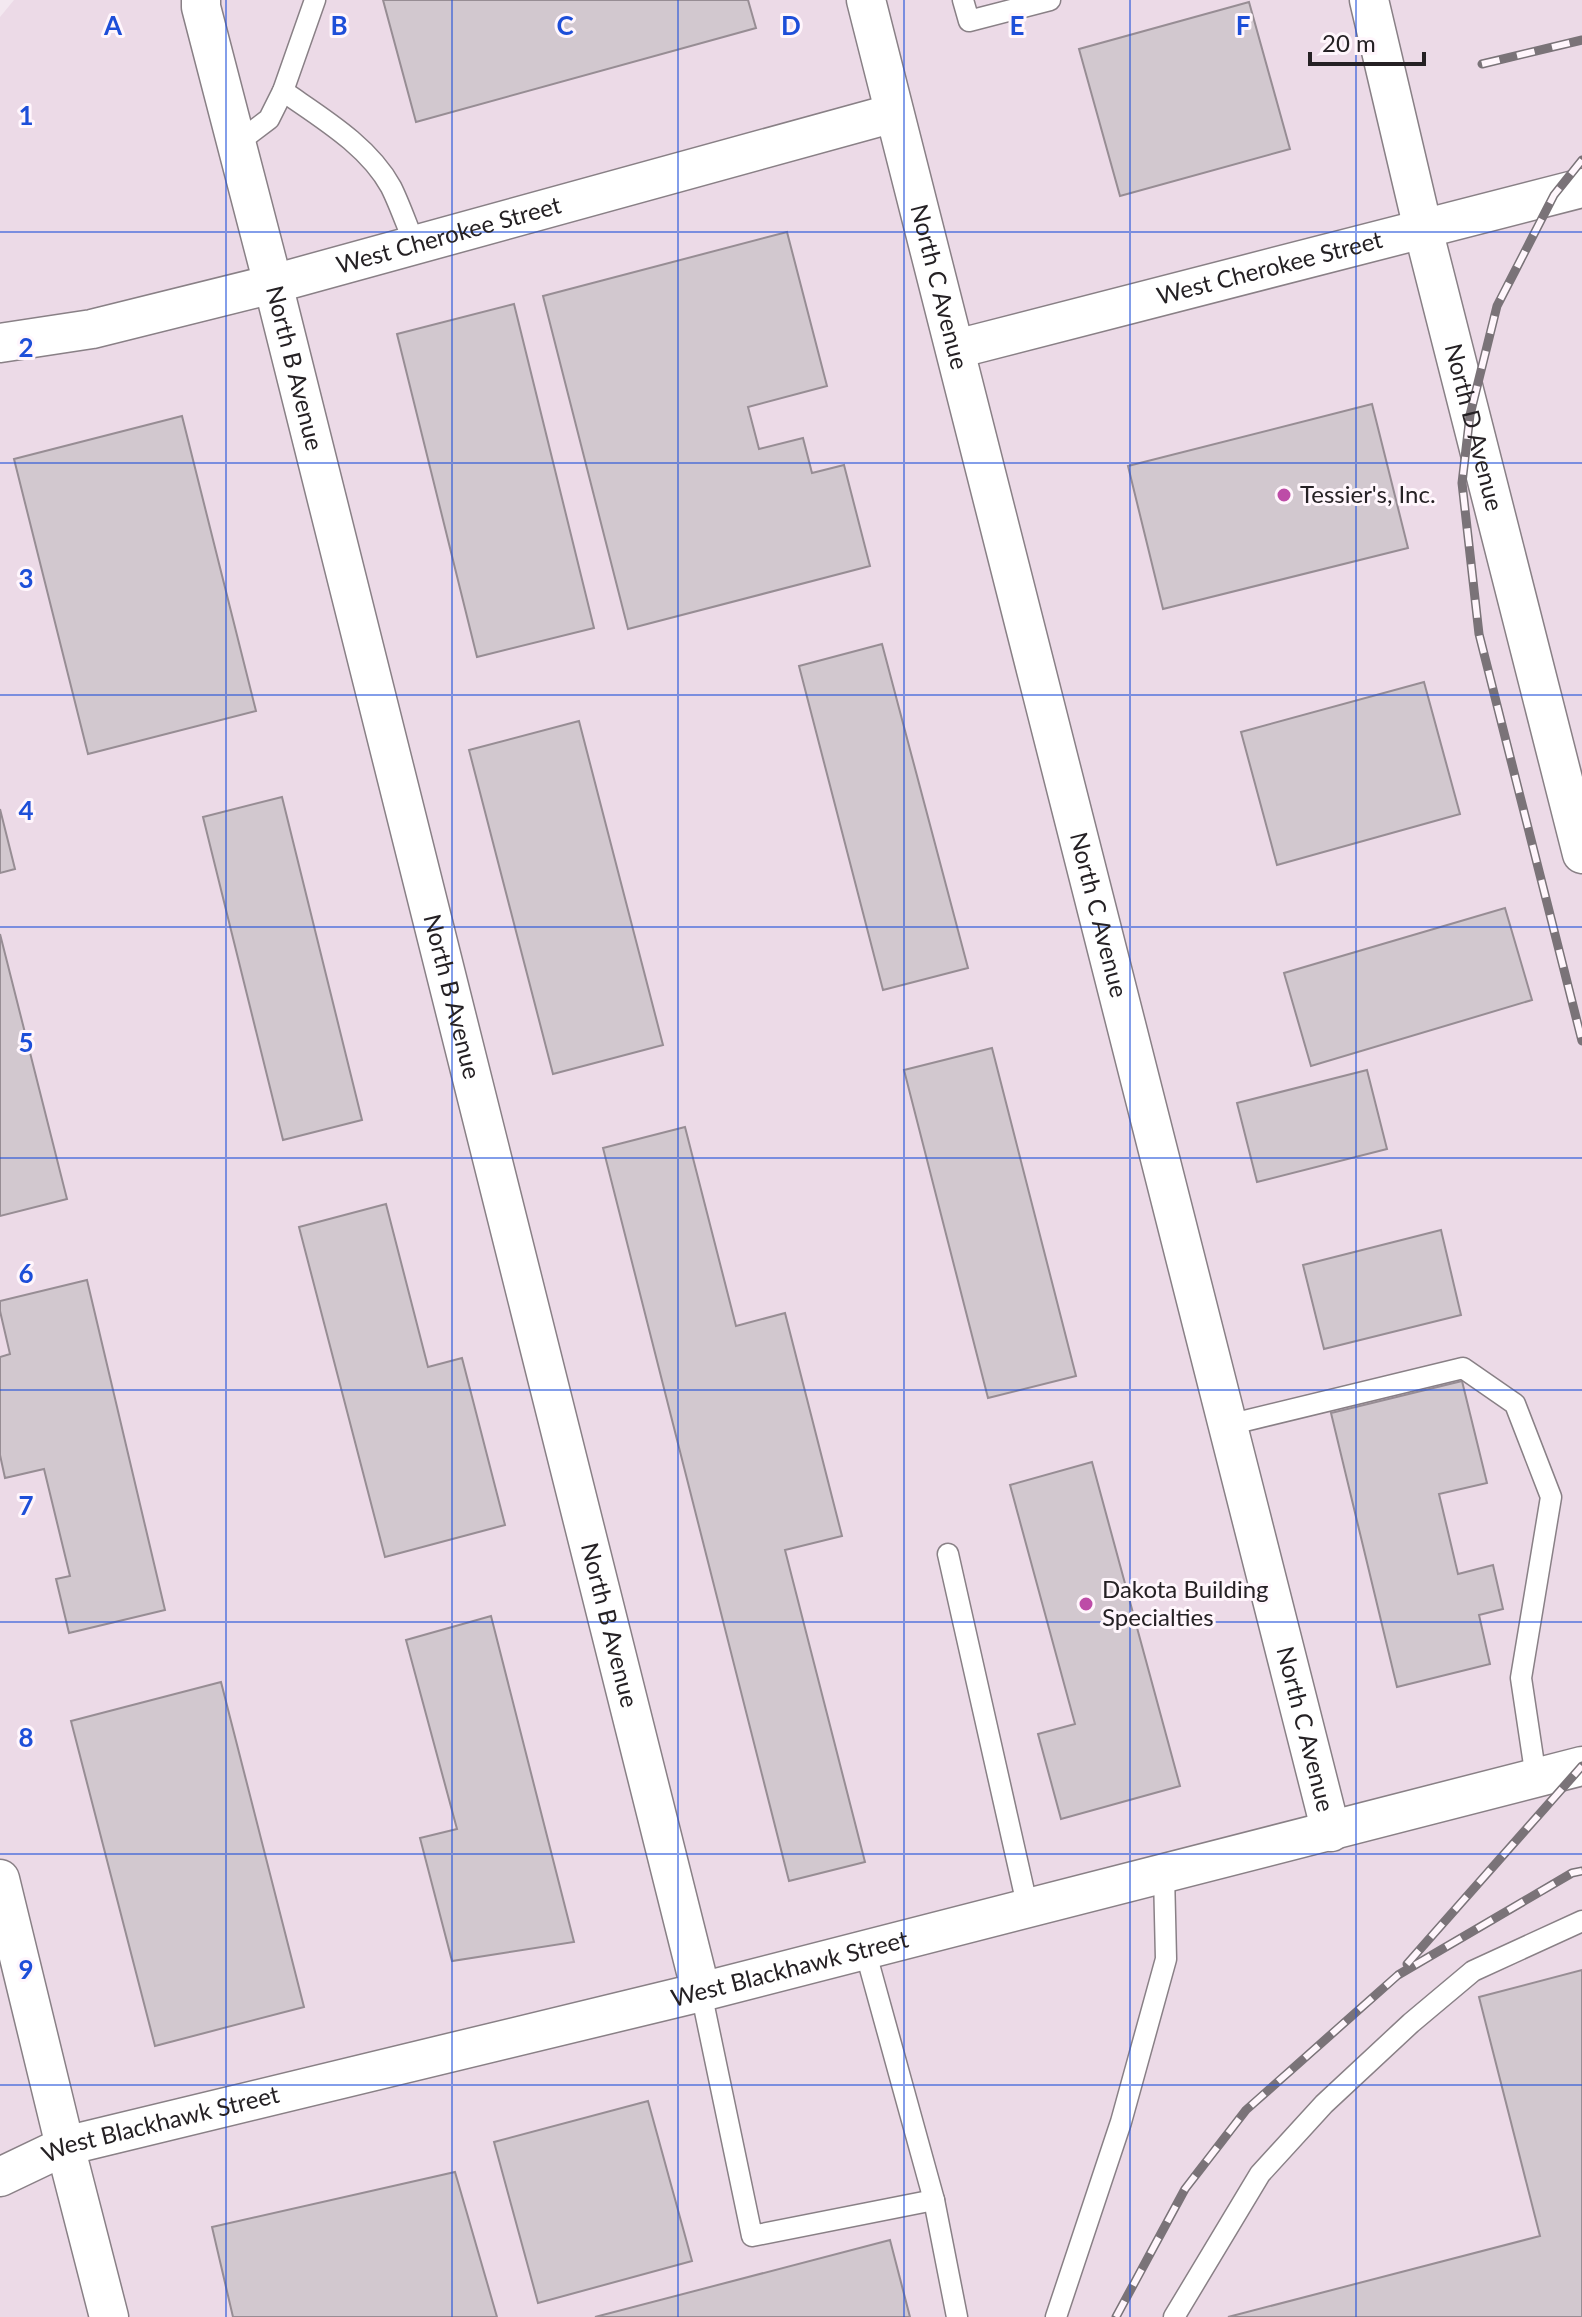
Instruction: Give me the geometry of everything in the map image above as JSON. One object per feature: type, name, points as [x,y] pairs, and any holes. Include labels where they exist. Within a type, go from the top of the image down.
[{"type":"street","name":"North B Avenue","points":[[201,0],[701,1992]]},
{"type":"street","name":"North C Avenue","points":[[866,0],[1331,1832]]},
{"type":"street","name":"North D Avenue","points":[[1369,0],[1423,229],[1582,854]]},
{"type":"street","name":"West Cherokee Street","points":[[0,343],[92,329],[273,284],[894,113]]},
{"type":"street","name":"West Cherokee Street","points":[[956,349],[1582,188]]},
{"type":"street","name":"West Blackhawk Street","points":[[0,2177],[65,2146],[701,1992],[1582,1766]]},
{"type":"street","points":[[0,1879],[109,2317]]},
{"type":"lane","points":[[236,144],[269,119],[283,91],[315,0]]},
{"type":"lane","points":[[963,0],[969,21],[1050,0]]},
{"type":"lane","points":[[283,91],[325,120],[375,162],[391,187],[415,245]]},
{"type":"lane","points":[[1228,1425],[1463,1368],[1515,1404],[1551,1497],[1521,1678],[1536,1778]]},
{"type":"lane","points":[[948,1554],[1028,1909]]},
{"type":"lane","points":[[1056,2317],[1121,2122],[1166,1959],[1164,1874]]},
{"type":"lane","points":[[1174,2317],[1260,2174],[1324,2104],[1411,2023],[1473,1971],[1582,1921]]},
{"type":"lane","points":[[865,1950],[934,2200],[957,2317]]},
{"type":"lane","points":[[701,1992],[752,2236],[934,2200]]},
{"type":"shaded area","points":[[14,0],[1582,0],[1582,2317],[0,2317],[0,17]]},
{"type":"building","points":[[383,0],[748,0],[756,28],[416,122]]},
{"type":"building","points":[[1249,2],[1290,149],[1120,196],[1079,49]]},
{"type":"building","points":[[787,232],[827,386],[748,407],[759,449],[803,438],[812,473],[844,465],[870,566],[628,629],[543,296]]},
{"type":"building","points":[[514,304],[594,628],[477,657],[397,334]]},
{"type":"building","points":[[1372,404],[1408,548],[1163,609],[1128,466]]},
{"type":"building","points":[[182,416],[256,711],[88,754],[14,459]]},
{"type":"building","points":[[882,644],[968,968],[883,990],[799,666]]},
{"type":"building","points":[[1424,682],[1460,814],[1277,865],[1241,732]]},
{"type":"building","points":[[579,721],[663,1045],[553,1074],[469,750]]},
{"type":"building","points":[[282,797],[362,1120],[283,1140],[203,817]]},
{"type":"building","points":[[0,809],[15,869],[0,873]]},
{"type":"building","points":[[1505,908],[1532,1000],[1311,1066],[1284,973]]},
{"type":"building","points":[[0,934],[67,1199],[0,1216]]},
{"type":"building","points":[[992,1048],[1076,1376],[988,1398],[904,1070]]},
{"type":"building","points":[[1367,1070],[1387,1149],[1257,1182],[1237,1103]]},
{"type":"building","points":[[685,1127],[736,1326],[785,1313],[842,1536],[785,1550],[865,1862],[789,1881],[603,1148]]},
{"type":"building","points":[[386,1204],[428,1367],[462,1358],[505,1525],[385,1557],[299,1227]]},
{"type":"building","points":[[1441,1230],[1461,1315],[1324,1349],[1303,1265]]},
{"type":"building","points":[[87,1280],[165,1610],[69,1633],[56,1579],[70,1576],[44,1469],[5,1478],[0,1455],[0,1357],[10,1354],[0,1301]]},
{"type":"building","points":[[1462,1381],[1487,1483],[1439,1494],[1458,1574],[1493,1565],[1503,1609],[1479,1615],[1490,1664],[1397,1687],[1331,1413]]},
{"type":"building","name":"Dakota Building Specialties","points":[[1092,1462],[1180,1786],[1061,1819],[1038,1734],[1075,1724],[1010,1485]]},
{"type":"building","points":[[491,1616],[574,1942],[452,1961],[420,1838],[457,1829],[406,1640]]},
{"type":"building","points":[[221,1682],[304,2007],[155,2046],[71,1721]]},
{"type":"building","points":[[1582,1970],[1582,2317],[1228,2317],[1540,2236],[1479,1997]]},
{"type":"building","points":[[648,2101],[692,2261],[538,2303],[494,2142]]},
{"type":"building","points":[[455,2172],[497,2317],[233,2317],[212,2227]]},
{"type":"building","points":[[890,2240],[910,2317],[595,2317]]},
{"type":"railway","points":[[1482,64],[1582,40]]},
{"type":"railway","points":[[1582,160],[1554,195],[1497,306],[1470,415],[1462,483],[1479,634],[1582,1041]]},
{"type":"railway","points":[[1407,1964],[1582,1766]]},
{"type":"railway","points":[[1116,2317],[1185,2189],[1246,2110],[1398,1975],[1572,1873],[1582,1871]]},
{"type":"place","name":"Tessier's, Inc.","points":[[1284,495]]},
{"type":"place","name":"Dakota Building Specialties","points":[[1086,1604]]}]
